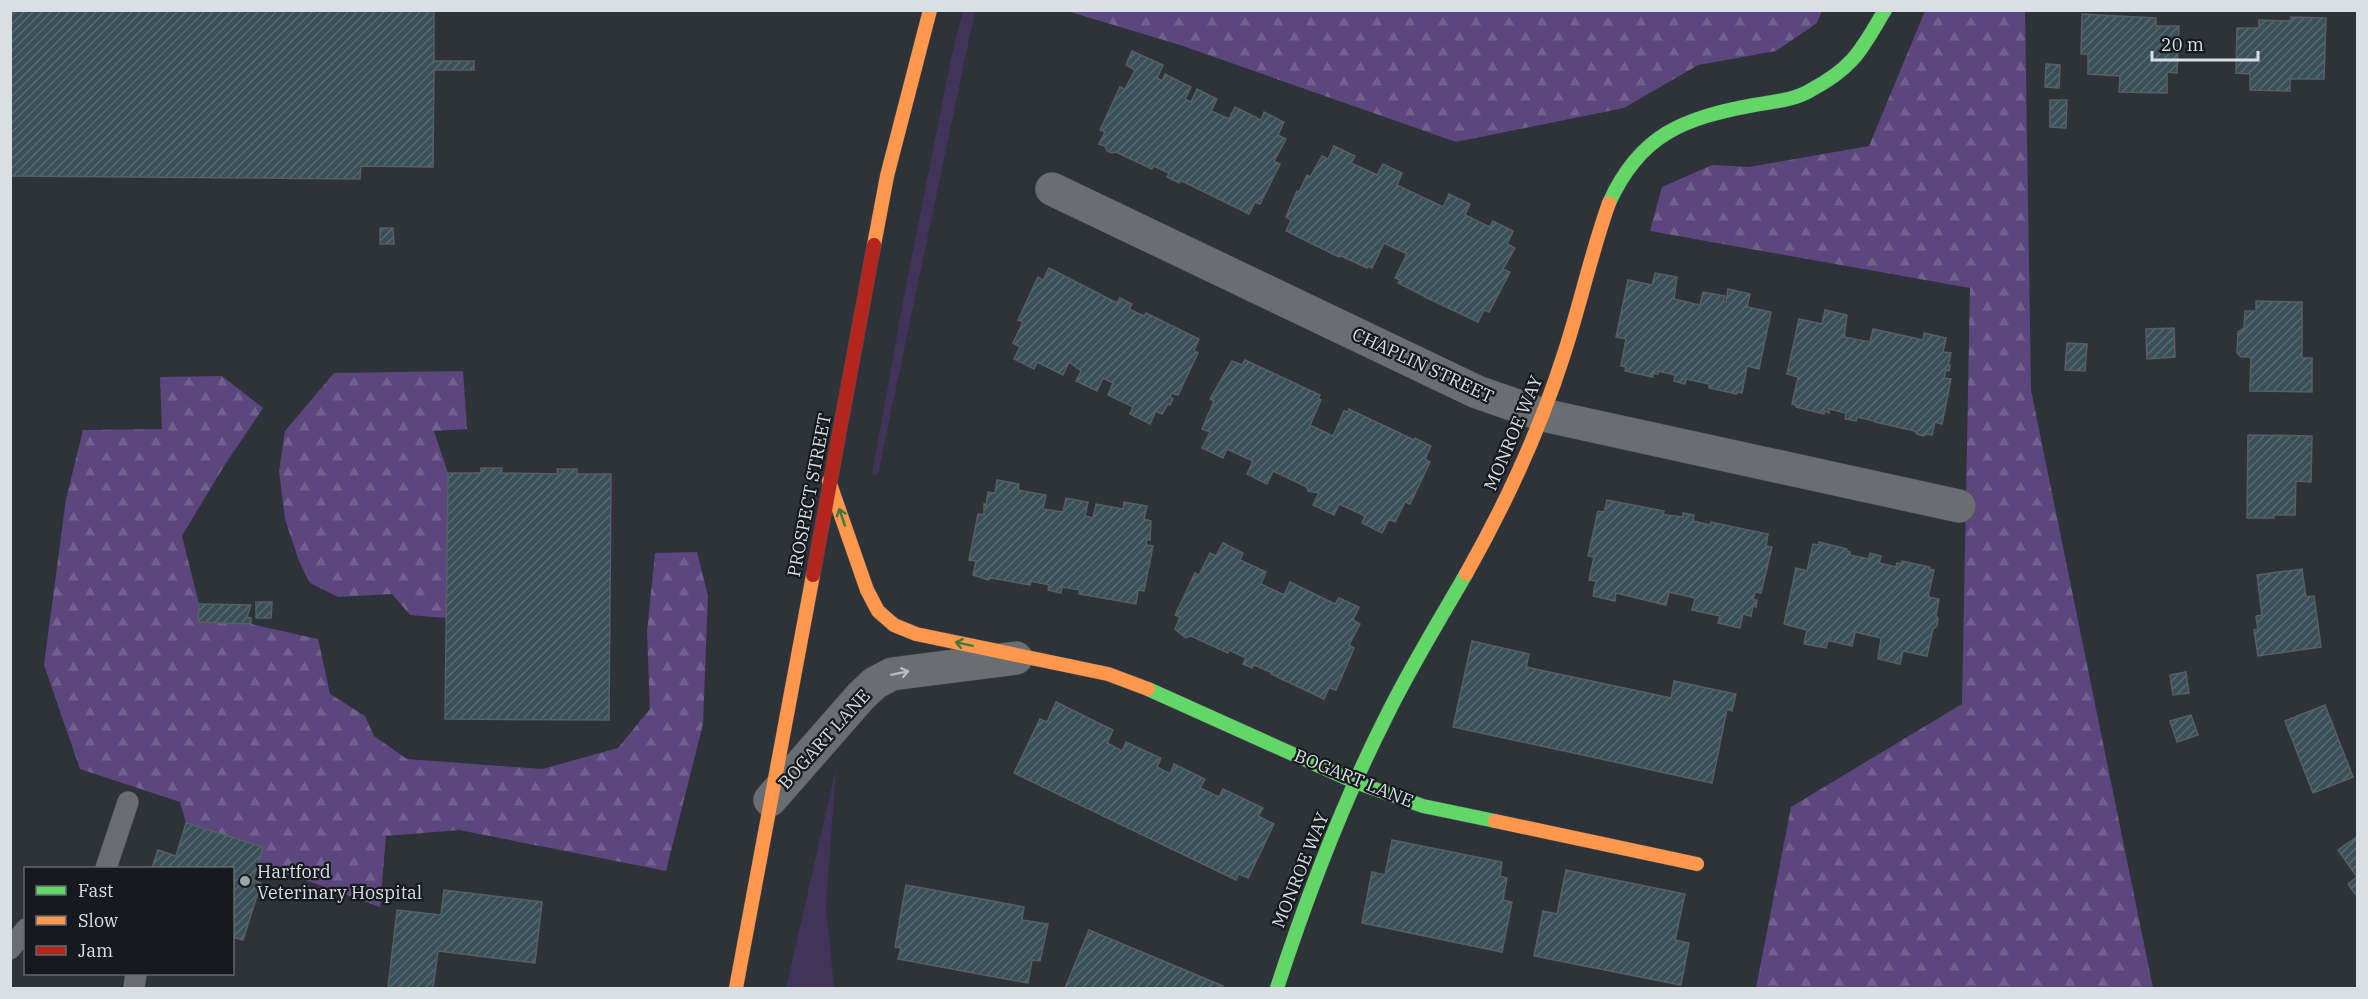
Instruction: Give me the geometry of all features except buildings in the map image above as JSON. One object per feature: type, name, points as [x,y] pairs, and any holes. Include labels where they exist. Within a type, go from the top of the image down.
[{"type":"street","name":"PROSPECT STREET","points":[[736,988],[887,176],[930,10]]},
{"type":"street","name":"MONROE WAY","points":[[1277,988],[1305,903],[1355,782],[1386,716],[1493,526],[1543,415],[1564,355],[1598,234],[1610,201],[1623,177],[1641,153],[1664,134],[1690,120],[1717,112],[1784,100],[1810,91],[1852,60],[1885,10]]},
{"type":"street","name":"CHAPLIN STREET","points":[[1052,189],[1477,392],[1543,415],[1959,506]]},
{"type":"street","name":"BOGART LANE","points":[[830,481],[867,590],[878,611],[894,625],[916,634],[1108,674],[1147,688],[1355,782],[1423,806],[1697,864]]},
{"type":"street","name":"BOGART LANE","points":[[770,800],[875,683],[891,674],[913,670],[1022,657]]},
{"type":"lane","points":[[106,867],[129,802]]},
{"type":"lane","points":[[10,950],[24,932]]},
{"type":"shaded area","points":[[963,10],[975,11],[878,474],[872,475],[904,296],[952,54]]},
{"type":"shaded area","points":[[836,769],[826,906],[834,988],[786,988]]},
{"type":"green space","points":[[1822,10],[1817,23],[1776,51],[1698,65],[1624,108],[1456,142],[1180,45],[1067,11]]},
{"type":"green space","points":[[1925,11],[2025,11],[2031,390],[2153,988],[1756,988],[1791,807],[1962,704],[1970,288],[1650,231],[1662,187],[1712,165],[1749,167],[1869,146]]},
{"type":"green space","points":[[463,371],[467,429],[434,431],[448,473],[446,618],[410,615],[392,594],[338,597],[310,583],[299,561],[285,519],[279,471],[285,431],[334,373]]},
{"type":"green space","points":[[222,376],[263,408],[224,466],[182,536],[199,604],[198,622],[251,624],[318,639],[330,694],[365,716],[374,736],[407,759],[542,769],[618,748],[650,709],[647,632],[655,553],[697,552],[708,596],[703,724],[666,871],[459,830],[386,836],[380,907],[258,863],[262,847],[186,823],[180,802],[80,769],[44,665],[66,499],[83,430],[162,429],[160,377]]},
{"type":"traffic: fast","points":[[1609,203],[1635,160],[1667,133],[1706,116],[1798,96],[1833,76],[1857,54],[1885,10]]},
{"type":"traffic: fast","points":[[1277,988],[1300,919],[1355,783],[1405,681],[1466,574]]},
{"type":"traffic: fast","points":[[1148,689],[1355,782],[1423,806],[1495,821]]},
{"type":"traffic: slow","points":[[874,245],[887,176],[930,10]]},
{"type":"traffic: slow","points":[[1466,574],[1508,495],[1554,385],[1609,203]]},
{"type":"traffic: slow","points":[[829,481],[867,590],[878,611],[894,625],[916,634],[1108,674],[1148,689]]},
{"type":"traffic: slow","points":[[736,988],[813,575]]},
{"type":"traffic: slow","points":[[1495,821],[1697,864]]},
{"type":"traffic: jam","points":[[813,575],[874,245]]},
{"type":"place","name":"Hartford Veterinary Hospital","points":[[245,881]]}]
